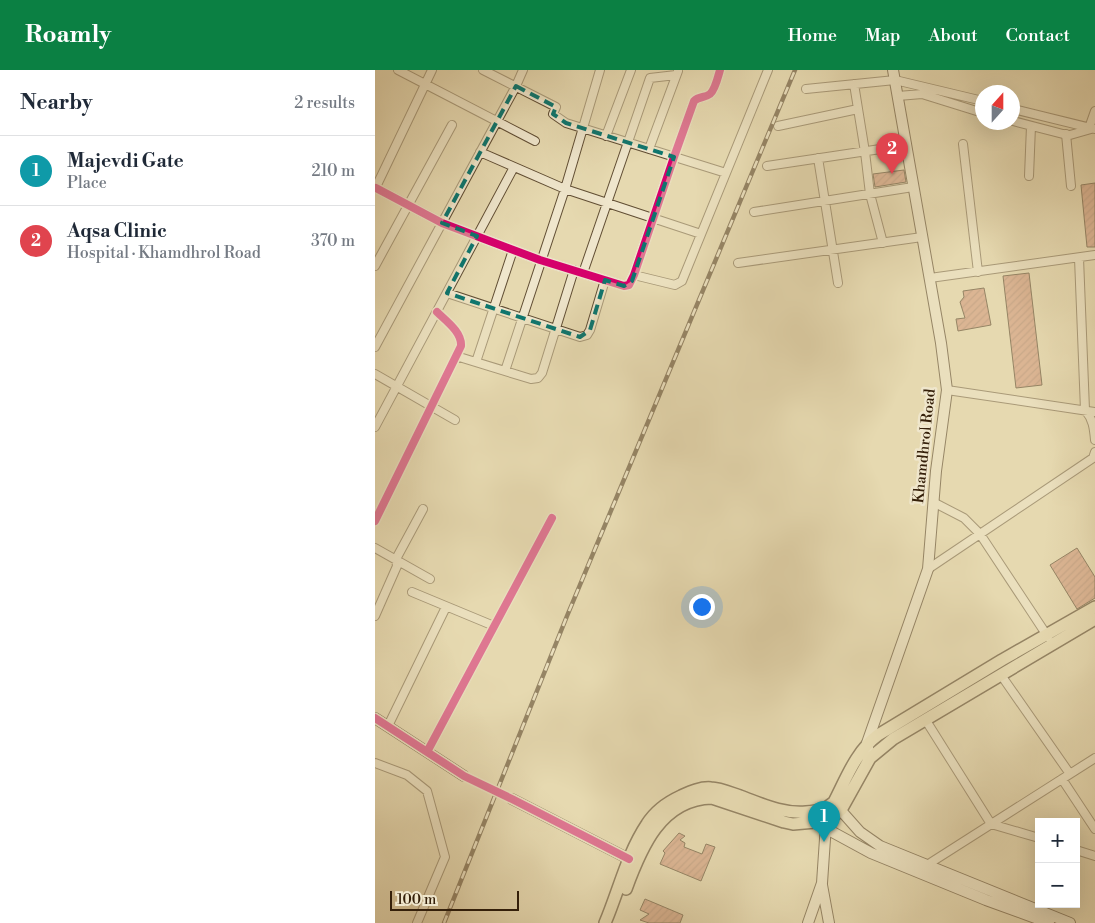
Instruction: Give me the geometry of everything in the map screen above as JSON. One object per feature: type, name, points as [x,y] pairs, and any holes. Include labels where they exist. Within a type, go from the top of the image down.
[{"type":"main road","name":"Khamdhrol Road","points":[[867,743],[928,569],[936,471],[947,390],[941,343],[894,75]]},
{"type":"main road","points":[[829,923],[822,883],[826,824],[867,743],[878,734],[1095,607]]},
{"type":"main road","points":[[605,923],[629,859],[647,824],[658,810],[670,801],[693,790],[710,787],[775,809],[797,812],[818,811],[834,807],[870,758],[893,739],[1095,619]]},
{"type":"main road","points":[[375,718],[464,776]]},
{"type":"main road","points":[[867,743],[870,758]]},
{"type":"main road","points":[[614,923],[641,852],[653,833],[668,815],[688,802],[701,798],[712,798],[793,824],[826,824],[871,853],[986,900],[1049,923]]},
{"type":"main road","points":[[513,799],[629,859]]},
{"type":"main road","points":[[834,807],[874,843],[1070,923]]},
{"type":"main road","points":[[808,923],[822,883]]},
{"type":"street","points":[[398,70],[535,141]]},
{"type":"street","points":[[432,70],[379,173],[375,189],[442,223],[540,260],[624,286],[629,285],[634,275],[694,101],[698,97],[708,96],[712,92],[720,70]]},
{"type":"street","points":[[483,70],[556,107],[553,114],[566,123],[726,173]]},
{"type":"street","points":[[375,347],[523,70]]},
{"type":"street","points":[[505,371],[540,260],[565,189],[600,70]]},
{"type":"street","points":[[606,136],[631,70]]},
{"type":"street","points":[[634,275],[675,285],[683,281],[768,70]]},
{"type":"street","points":[[649,149],[677,72]]},
{"type":"street","points":[[583,273],[650,78],[677,72]]},
{"type":"street","points":[[806,89],[854,84],[894,75],[975,99]]},
{"type":"street","points":[[854,84],[870,194],[883,243]]},
{"type":"street","points":[[898,96],[922,94],[975,110]]},
{"type":"street","points":[[778,126],[858,109]]},
{"type":"street","points":[[1020,111],[1092,128]]},
{"type":"street","points":[[1092,128],[1095,111]]},
{"type":"street","points":[[1020,123],[1066,134],[1092,128]]},
{"type":"street","points":[[375,266],[452,125]]},
{"type":"street","points":[[1029,176],[1031,126]]},
{"type":"street","points":[[1066,134],[1071,186]]},
{"type":"street","points":[[963,144],[978,272]]},
{"type":"street","points":[[767,166],[907,146]]},
{"type":"street","points":[[480,152],[565,189],[701,234]]},
{"type":"street","points":[[818,158],[837,284]]},
{"type":"street","points":[[375,427],[514,167]]},
{"type":"street","points":[[754,212],[913,187]]},
{"type":"street","points":[[738,262],[922,238]]},
{"type":"street","points":[[476,362],[513,250]]},
{"type":"street","points":[[930,278],[1095,255]]},
{"type":"street","points":[[1079,258],[1085,410],[1091,417],[1095,440]]},
{"type":"street","points":[[456,356],[531,379],[538,378],[542,373],[574,270]]},
{"type":"street","points":[[447,292],[580,337],[587,335],[590,330],[605,280]]},
{"type":"street","points":[[375,521],[461,346],[462,340],[459,334],[437,312]]},
{"type":"street","points":[[375,374],[455,420]]},
{"type":"street","points":[[947,390],[1095,412]]},
{"type":"street","points":[[928,569],[1093,458],[1095,452]]},
{"type":"street","points":[[933,502],[963,518],[980,534],[1053,645]]},
{"type":"street","points":[[375,616],[397,566],[397,559],[423,509]]},
{"type":"street","points":[[427,752],[552,518]]},
{"type":"street","points":[[375,548],[430,579]]},
{"type":"street","points":[[412,592],[494,626]]},
{"type":"street","points":[[388,726],[446,606]]},
{"type":"street","points":[[1001,676],[1070,774]]},
{"type":"street","points":[[925,719],[991,824],[1035,837]]},
{"type":"street","points":[[927,865],[1095,758]]},
{"type":"street","points":[[375,763],[407,775],[427,790],[445,857],[417,923]]},
{"type":"street","points":[[1062,778],[1095,829]]},
{"type":"street","points":[[1080,851],[1095,856]]},
{"type":"highlighted area","points":[[516,86],[556,107],[553,114],[566,123],[674,157],[632,281],[624,286],[605,280],[590,330],[580,337],[447,293],[477,236],[442,223]]},
{"type":"building","points":[[904,170],[906,182],[875,187],[873,174]]},
{"type":"building","points":[[1095,183],[1095,247],[1087,247],[1081,185]]},
{"type":"building","points":[[1029,273],[1042,385],[1016,388],[1003,276]]},
{"type":"building","points":[[984,288],[991,325],[958,331],[956,319],[965,318],[960,302],[964,297],[963,291]]},
{"type":"building","points":[[1077,548],[1095,577],[1095,598],[1077,609],[1050,565]]},
{"type":"building","points":[[679,833],[685,836],[680,840],[685,843],[684,847],[702,854],[706,844],[715,847],[701,881],[660,864],[665,853],[663,851]]},
{"type":"building","points":[[645,899],[683,915],[680,923],[649,923],[640,920],[649,914],[640,910]]},
{"type":"tunnel","points":[[464,776],[512,799]]},
{"type":"railway","points":[[444,923],[567,616],[795,70]]},
{"type":"cycle path","points":[[376,188],[442,223],[540,260],[624,286],[629,285],[694,101],[712,92],[720,70]]},
{"type":"cycle path","points":[[375,521],[461,346],[461,341],[456,331],[437,312]]},
{"type":"cycle path","points":[[427,752],[552,518]]},
{"type":"cycle path","points":[[375,718],[464,776],[629,859]]},
{"type":"place","name":"Aqsa Clinic","points":[[892,174]]},
{"type":"place","name":"Majevdi Gate","points":[[824,842]]}]
